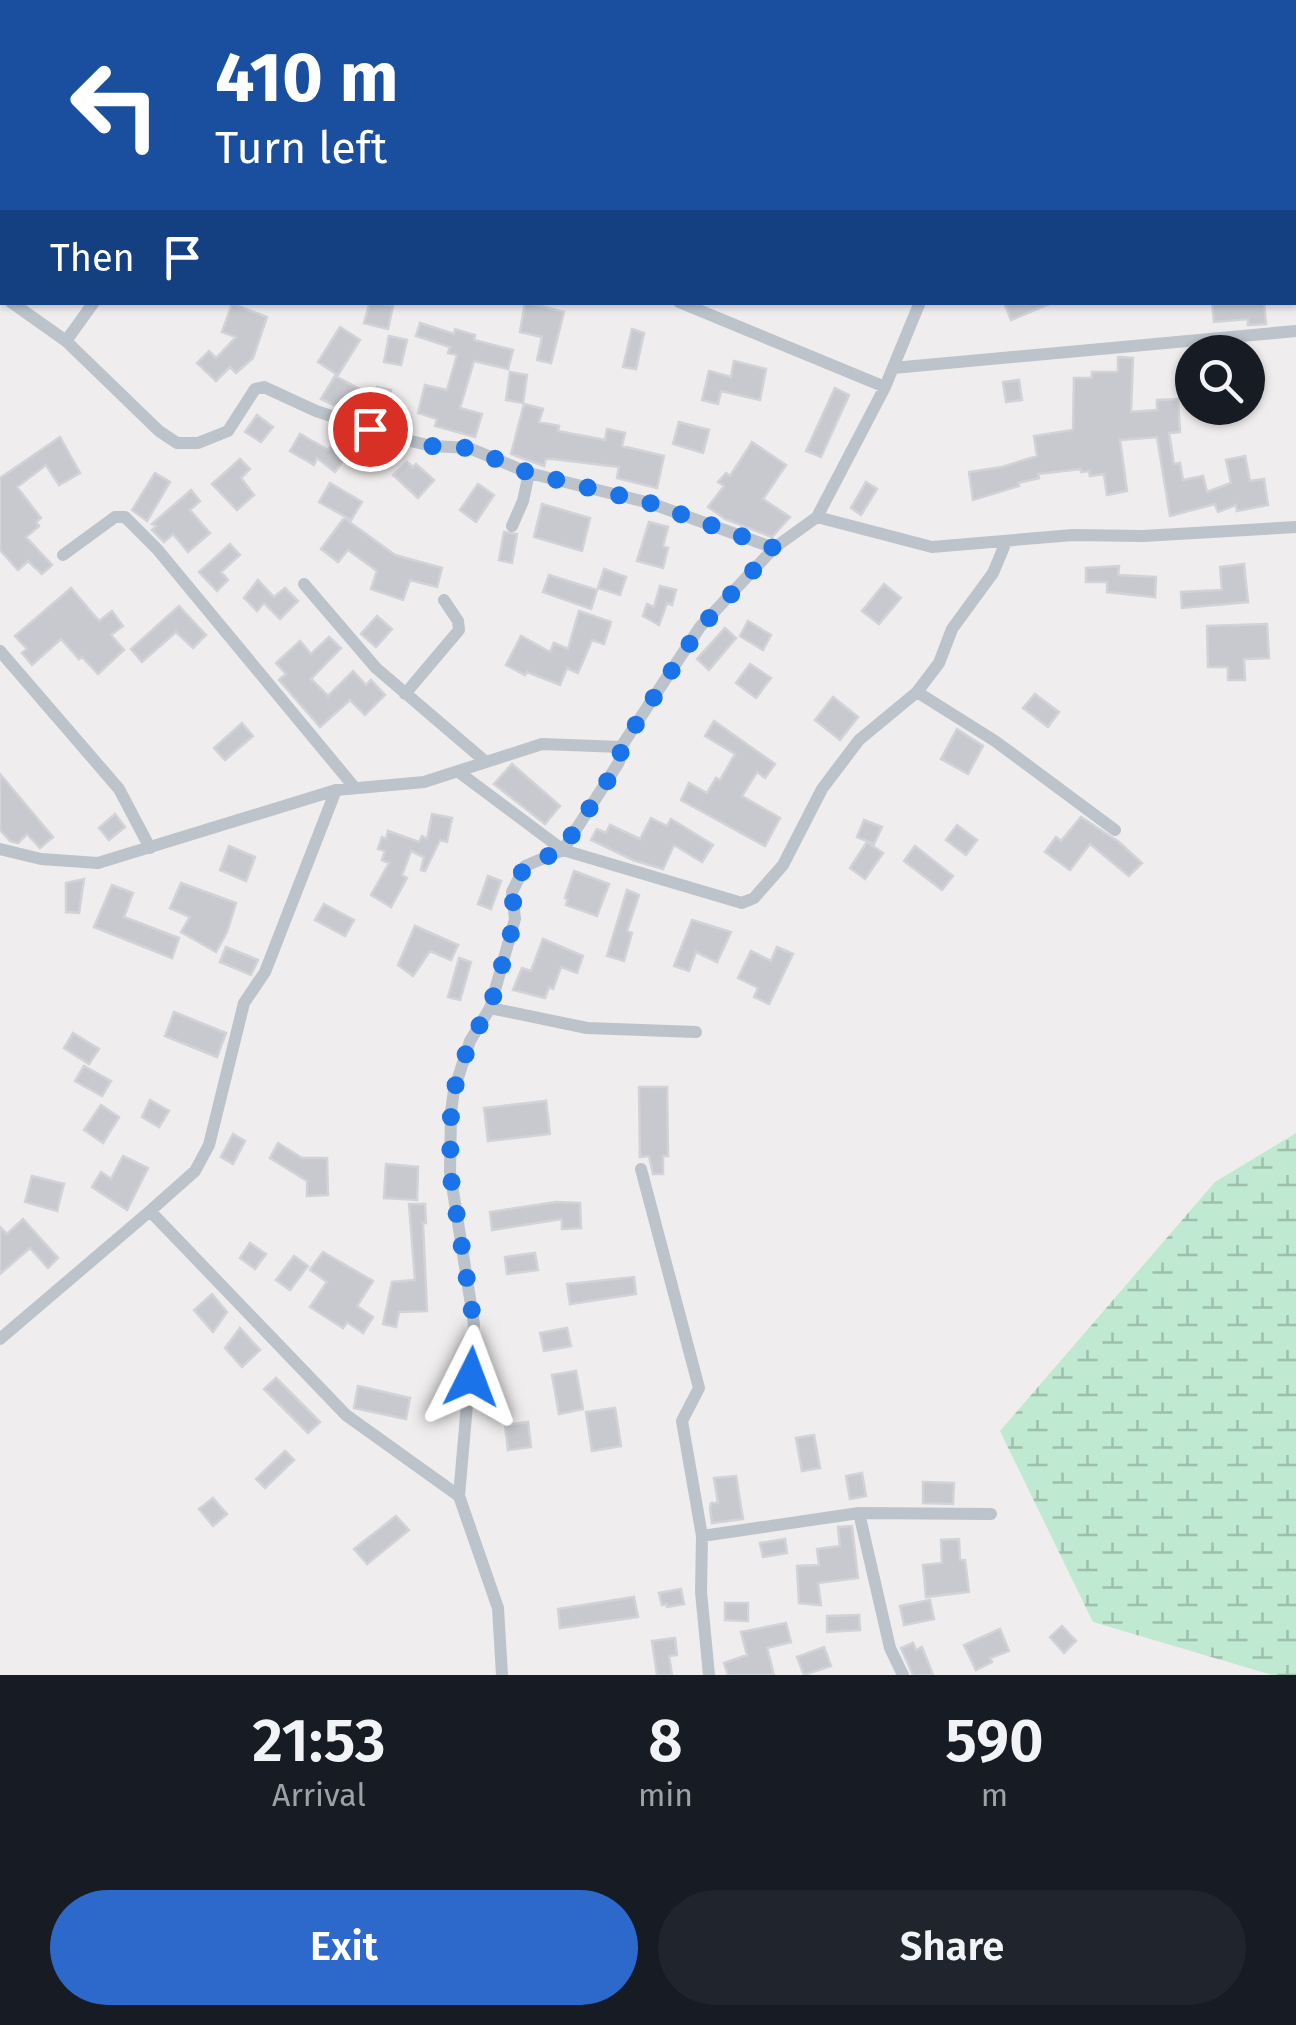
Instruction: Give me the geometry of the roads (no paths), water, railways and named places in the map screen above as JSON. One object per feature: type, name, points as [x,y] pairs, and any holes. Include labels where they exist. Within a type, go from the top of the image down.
[{"type":"street","points":[[15,305],[66,341],[159,431],[177,443],[198,443],[228,430],[255,389],[264,386],[316,411],[398,438],[432,446],[469,448],[529,473],[650,503],[774,548]]},
{"type":"street","points":[[66,341],[92,305]]},
{"type":"street","points":[[685,305],[885,387]]},
{"type":"street","points":[[502,1675],[498,1608],[459,1496],[474,1324],[450,1172],[454,1090],[470,1041],[490,1008],[515,919],[512,892],[525,866],[562,850],[620,762],[621,747],[700,628],[774,548],[817,518],[885,387],[919,305]]},
{"type":"street","points":[[893,368],[1296,332]]},
{"type":"street","points":[[512,526],[529,473]]},
{"type":"street","points":[[63,555],[116,517],[125,517],[157,549],[354,788]]},
{"type":"street","points":[[817,518],[932,546],[1074,535],[1144,536],[1296,526]]},
{"type":"street","points":[[460,773],[562,850],[742,904],[754,898],[784,865],[822,789],[858,740],[916,692],[939,662],[952,629],[994,574],[1006,542]]},
{"type":"street","points":[[304,584],[376,668],[486,762]]},
{"type":"street","points":[[406,694],[460,630],[444,600]]},
{"type":"street","points":[[0,651],[119,790],[150,848]]},
{"type":"street","points":[[916,692],[995,741],[1115,830]]},
{"type":"street","points":[[0,849],[41,859],[98,863],[336,790],[424,782],[542,744],[621,747]]},
{"type":"street","points":[[0,1340],[196,1171],[209,1144],[244,1003],[265,972],[336,790]]},
{"type":"street","points":[[490,1008],[587,1028],[696,1032]]},
{"type":"street","points":[[641,1170],[699,1388],[682,1422],[702,1536],[701,1592],[709,1675]]},
{"type":"street","points":[[150,1211],[346,1415],[459,1496]]},
{"type":"street","points":[[702,1536],[859,1513],[991,1514]]},
{"type":"street","points":[[859,1513],[890,1648],[903,1675]]}]
